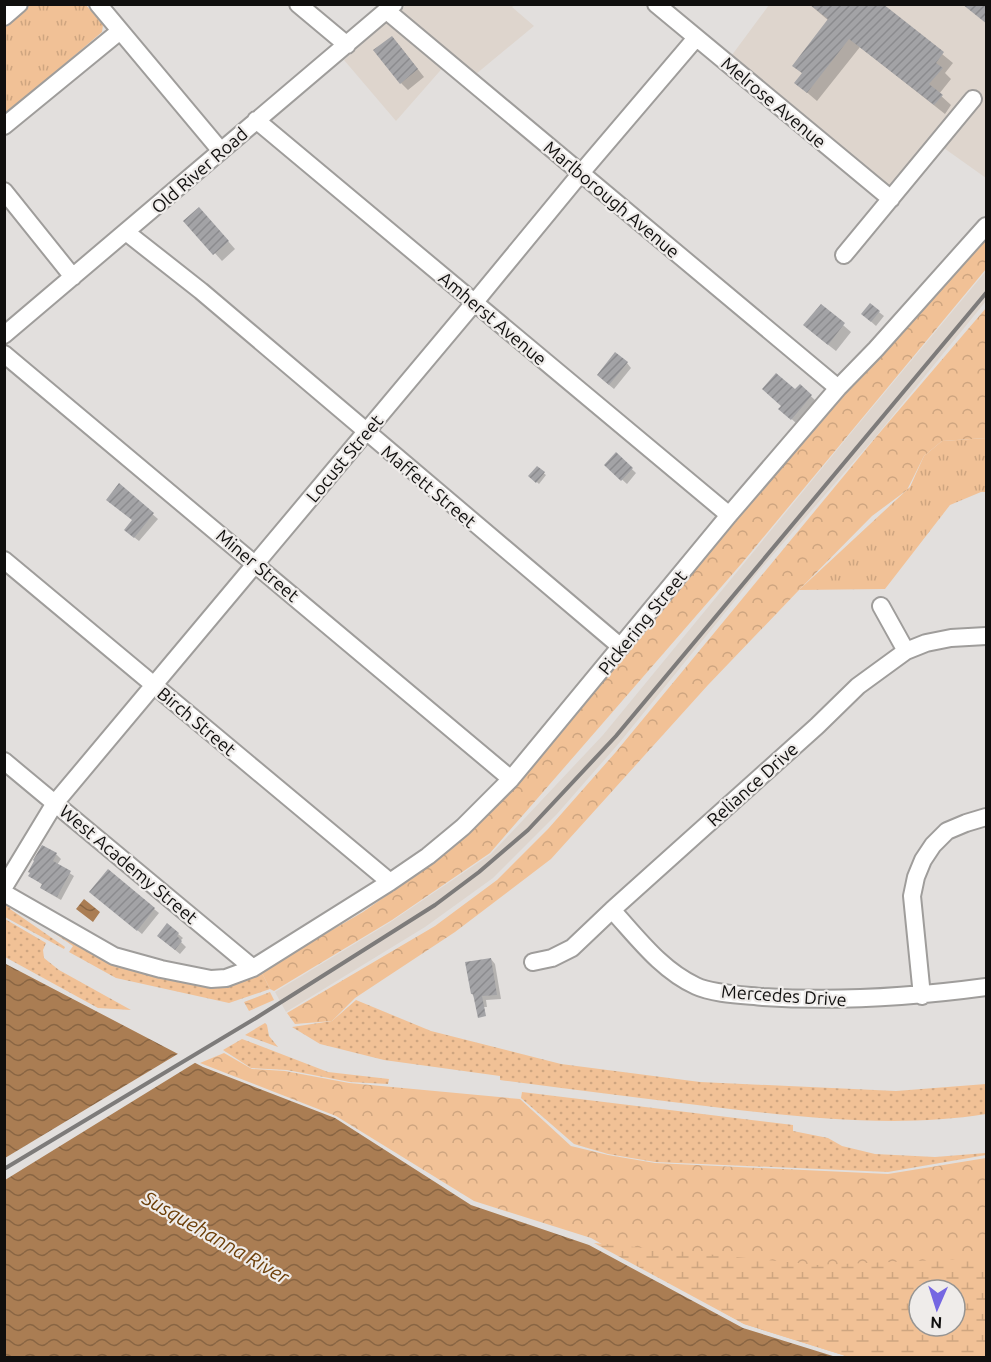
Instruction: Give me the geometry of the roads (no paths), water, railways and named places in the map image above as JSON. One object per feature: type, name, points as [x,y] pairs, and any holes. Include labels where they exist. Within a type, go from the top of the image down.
[{"type":"street","points":[[4,17],[19,4]]},
{"type":"street","points":[[98,4],[221,151]]},
{"type":"street","points":[[298,4],[347,45]]},
{"type":"street","name":"Melrose Avenue","points":[[656,4],[891,199]]},
{"type":"street","name":"Old River Road","points":[[4,335],[391,8]]},
{"type":"street","name":"Marlborough Avenue","points":[[391,8],[581,173],[838,388]]},
{"type":"street","points":[[4,126],[120,31]]},
{"type":"street","name":"Locust Street","points":[[4,887],[55,803],[696,38]]},
{"type":"street","points":[[844,255],[974,99]]},
{"type":"street","name":"Amherst Avenue","points":[[256,120],[729,515]]},
{"type":"street","points":[[4,191],[74,278]]},
{"type":"street","name":"Pickering Street","points":[[4,893],[114,956],[135,963],[211,979],[226,978],[253,968],[390,882],[428,856],[463,827],[511,779],[729,515],[838,388],[892,332],[987,226]]},
{"type":"street","name":"Maffett Street","points":[[126,232],[201,291],[621,647]]},
{"type":"street","name":"Miner Street","points":[[4,354],[511,779]]},
{"type":"street","name":"Birch Street","points":[[4,560],[390,882]]},
{"type":"street","points":[[881,606],[906,651]]},
{"type":"street","name":"Reliance Drive","points":[[533,962],[552,958],[572,948],[858,686],[906,651],[926,643],[987,636]]},
{"type":"street","name":"West Academy Street","points":[[4,761],[253,968]]},
{"type":"street","points":[[922,996],[912,896],[916,877],[933,845],[947,831],[987,817]]},
{"type":"street","name":"Mercedes Drive","points":[[612,910],[667,968],[698,987],[743,995],[807,1000],[865,1000],[922,996],[987,987]]},
{"type":"water","points":[[84,899],[100,912],[93,922],[76,909]]},
{"type":"water","name":"Susquehanna River","points":[[4,963],[203,1067],[335,1118],[471,1205],[589,1245],[743,1328],[836,1357],[5,1357]]},
{"type":"railway","points":[[4,1169],[256,1018],[435,905],[479,872],[528,830],[616,736],[986,293]]}]
